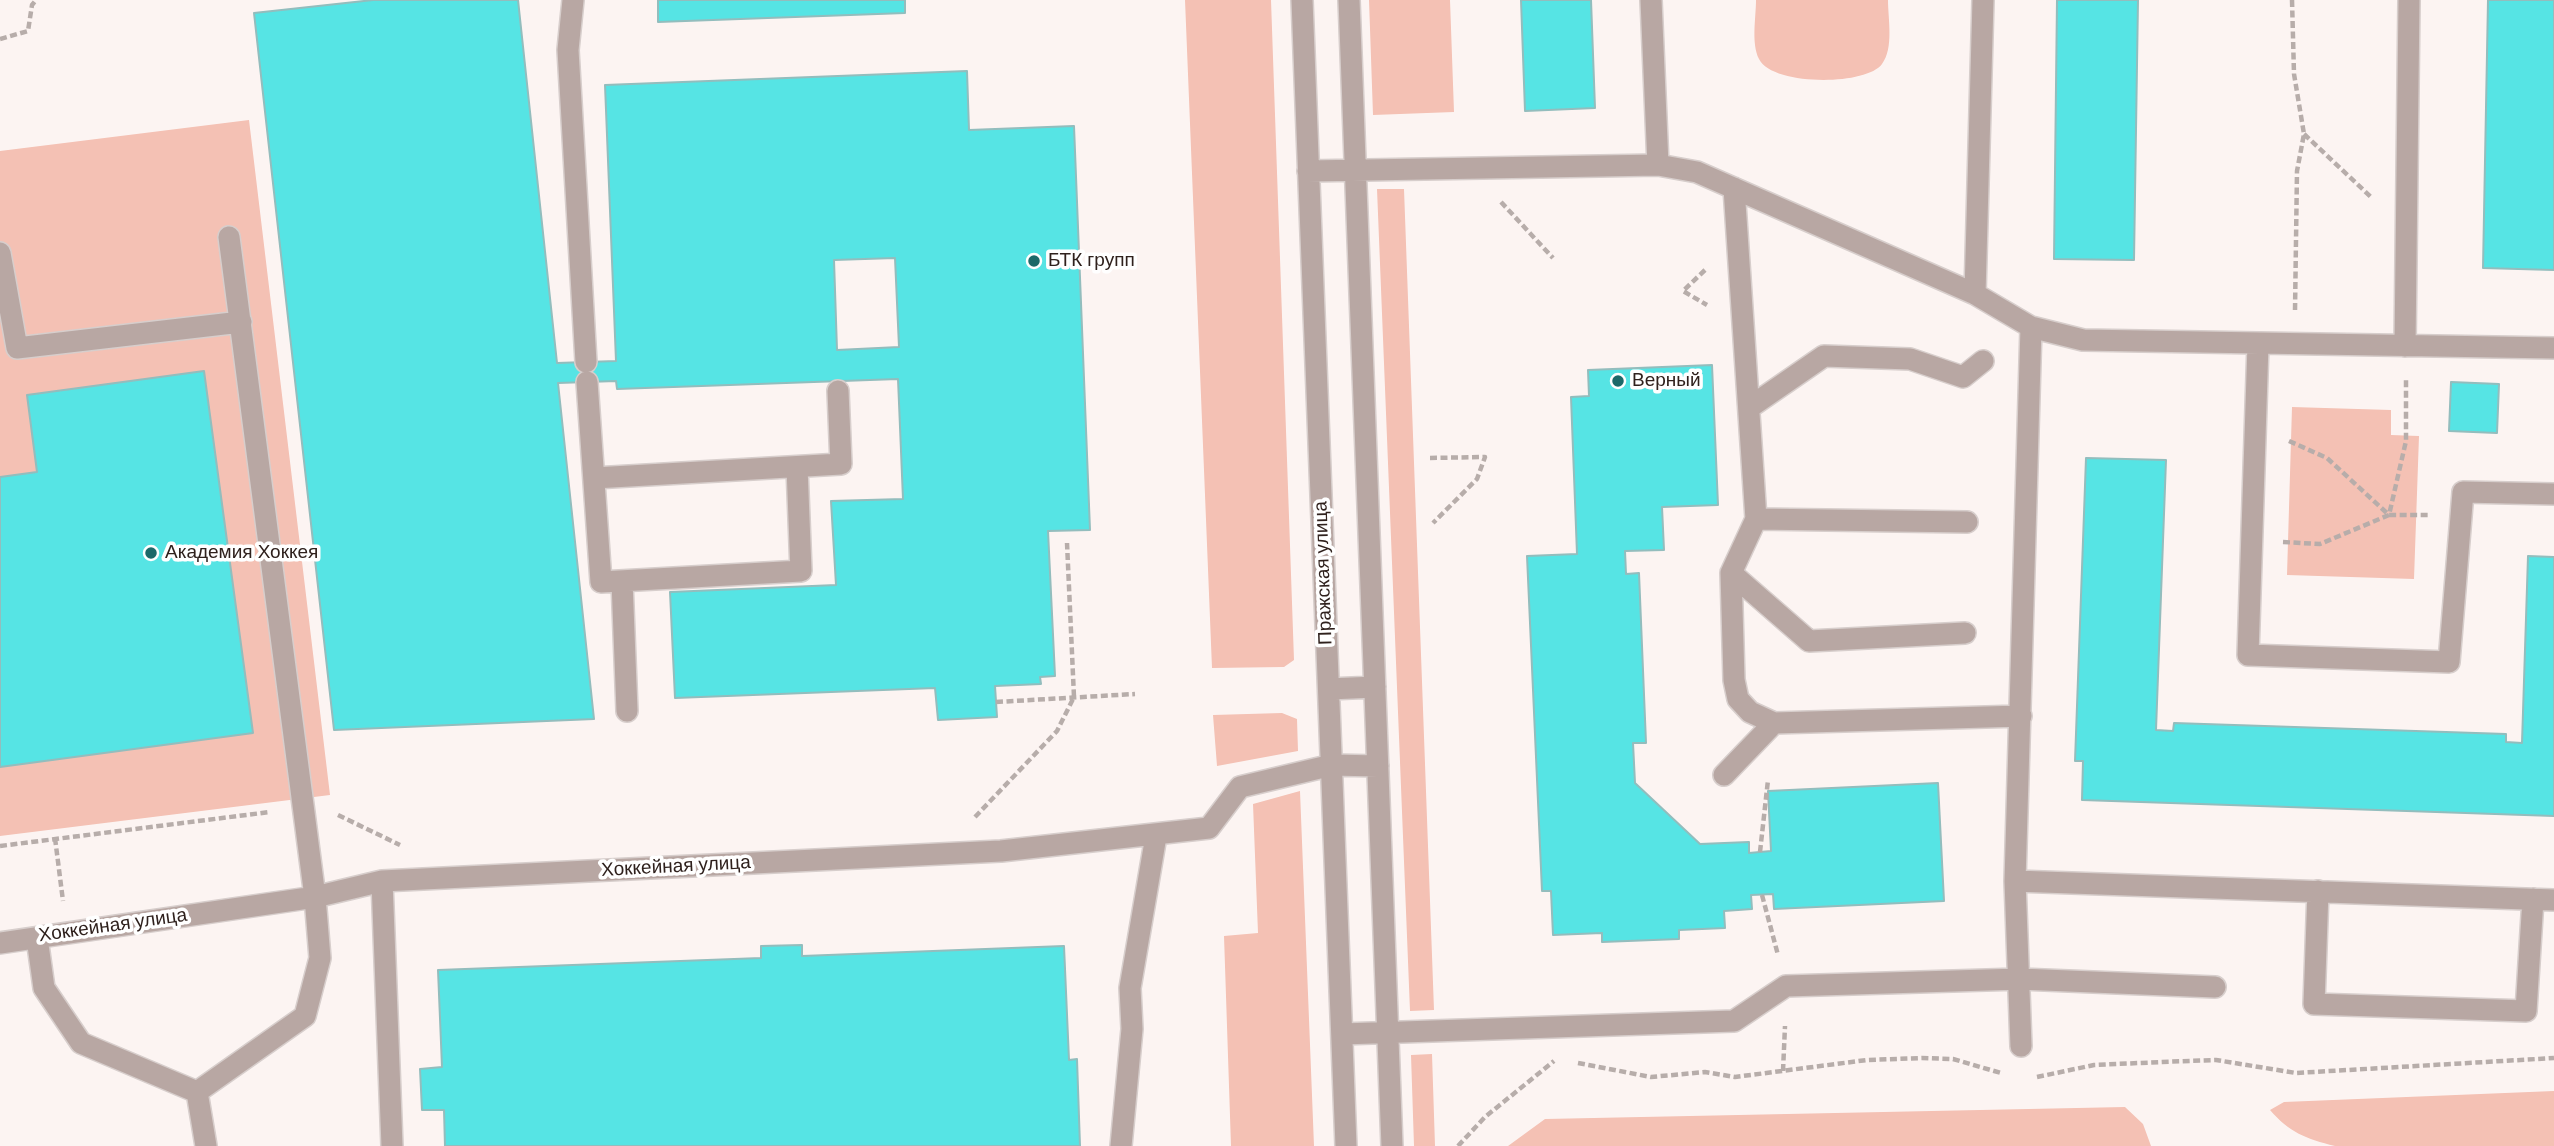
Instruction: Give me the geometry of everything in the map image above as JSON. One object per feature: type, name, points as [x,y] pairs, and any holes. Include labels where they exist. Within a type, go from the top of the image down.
[{"type":"street","points":[[573,0],[568,50],[601,582],[801,571],[797,467]]},
{"type":"street","name":"Пражская улица","points":[[1302,0],[1346,1146]]},
{"type":"street","points":[[1349,0],[1392,1146]]},
{"type":"street","points":[[1651,0],[1658,165]]},
{"type":"street","points":[[1975,295],[1983,0]]},
{"type":"street","points":[[2405,346],[2409,0]]},
{"type":"street","points":[[1308,171],[1658,165],[1697,172],[1975,295],[2031,327],[2083,340],[2554,348]]},
{"type":"street","points":[[1734,188],[1756,519],[1731,573],[1734,680],[1738,699],[1750,712],[1774,723],[2021,716]]},
{"type":"street","points":[[197,1092],[305,1016],[320,958],[315,897],[229,237]]},
{"type":"street","points":[[0,253],[17,348],[241,322]]},
{"type":"street","points":[[2021,1046],[2015,881],[2031,327]]},
{"type":"street","points":[[2258,344],[2248,655],[2449,662],[2463,492],[2554,494]]},
{"type":"street","points":[[1750,407],[1824,356],[1910,359],[1962,377],[1983,361]]},
{"type":"street","points":[[594,478],[841,464],[838,391]]},
{"type":"street","points":[[1756,519],[1967,522]]},
{"type":"street","points":[[1731,573],[1810,641],[1965,634]]},
{"type":"street","points":[[622,581],[627,711]]},
{"type":"street","points":[[1329,689],[1375,687]]},
{"type":"street","points":[[1724,775],[1774,723]]},
{"type":"street","name":"Хоккейная улица","points":[[0,943],[315,897],[382,881],[1001,851],[1156,836],[1209,828],[1240,787],[1332,765],[1378,765]]},
{"type":"street","points":[[1121,1146],[1132,1029],[1130,988],[1156,836]]},
{"type":"street","points":[[382,881],[392,1146]]},
{"type":"street","points":[[2015,881],[2318,891],[2543,900],[2526,1011],[2314,1004],[2318,891]]},
{"type":"street","points":[[37,938],[44,988],[81,1043],[197,1092]]},
{"type":"street","points":[[1342,1034],[1734,1021],[1786,986],[2020,979],[2215,987]]},
{"type":"street","points":[[197,1092],[206,1146]]},
{"type":"path","points":[[0,39],[28,31],[32,5],[36,0]]},
{"type":"path","points":[[2292,0],[2294,74],[2304,134],[2297,171],[2295,344]]},
{"type":"path","points":[[2304,134],[2339,170],[2388,210],[2406,234]]},
{"type":"path","points":[[1499,200],[1553,258]]},
{"type":"path","points":[[1710,265],[1683,291],[1714,310]]},
{"type":"path","points":[[2389,515],[2406,441],[2405,346]]},
{"type":"path","points":[[2255,425],[2327,458],[2389,515]]},
{"type":"path","points":[[1430,458],[1485,457],[1477,479],[1433,523]]},
{"type":"path","points":[[2252,541],[2320,544],[2389,515],[2462,514]]},
{"type":"path","points":[[985,819],[972,820],[1057,731],[1074,697],[1068,543]]},
{"type":"path","points":[[996,702],[1135,694]]},
{"type":"path","points":[[1760,852],[1774,723]]},
{"type":"path","points":[[0,846],[317,805],[401,845]]},
{"type":"path","points":[[55,838],[67,933]]},
{"type":"path","points":[[1762,895],[1786,986]]},
{"type":"path","points":[[1458,1146],[1485,1117],[1577,1045],[1596,1026]]},
{"type":"path","points":[[1572,1063],[1651,1077],[1705,1072],[1735,1077],[1840,1063],[1922,1058],[1953,1059],[2011,1076]]},
{"type":"path","points":[[2029,1077],[2094,1065],[2216,1060],[2296,1073],[2554,1058]]},
{"type":"path","points":[[1553,1063],[1562,1063]]},
{"type":"shaded area","points":[[1185,0],[1271,0],[1294,660],[1284,667],[1212,668]]},
{"type":"shaded area","points":[[1369,0],[1450,0],[1454,112],[1373,115]]},
{"type":"shaded area","points":[[1756,0],[1888,0],[1889,42],[1886,57],[1873,71],[1839,79],[1799,78],[1767,68],[1757,53]]},
{"type":"shaded area","name":"Академия Хоккея","points":[[249,120],[330,795],[0,836],[0,151]]},
{"type":"shaded area","points":[[1377,189],[1404,189],[1434,1010],[1410,1011]]},
{"type":"shaded area","points":[[2292,407],[2391,410],[2391,435],[2419,436],[2414,579],[2287,575]]},
{"type":"shaded area","points":[[1282,713],[1297,719],[1298,751],[1217,766],[1213,715]]},
{"type":"shaded area","points":[[1300,791],[1314,1146],[1231,1146],[1224,936],[1258,933],[1253,804]]},
{"type":"shaded area","points":[[1432,1054],[1435,1146],[1414,1146],[1411,1055]]},
{"type":"shaded area","points":[[2554,1091],[2554,1146],[2335,1146],[2299,1134],[2270,1110],[2284,1102]]},
{"type":"shaded area","points":[[2125,1107],[2143,1124],[2151,1146],[1508,1146],[1545,1119]]},
{"type":"building","points":[[373,0],[518,0],[557,363],[616,361],[605,85],[967,71],[969,130],[1074,126],[1090,530],[1048,531],[1055,676],[1040,677],[1041,684],[995,686],[997,717],[938,720],[935,688],[675,698],[670,592],[836,585],[831,501],[903,499],[898,379],[617,389],[616,381],[558,383],[594,719],[334,730],[254,13]],"holes":[[[895,258],[899,347],[837,350],[834,260]]]},
{"type":"building","points":[[658,0],[905,0],[905,13],[658,22]]},
{"type":"building","points":[[1521,0],[1591,0],[1595,108],[1525,111]]},
{"type":"building","points":[[2057,0],[2138,0],[2134,260],[2054,259]]},
{"type":"building","points":[[2488,0],[2554,0],[2554,270],[2483,268]]},
{"type":"building","points":[[1712,365],[1718,505],[1662,507],[1664,550],[1625,551],[1626,574],[1639,573],[1646,743],[1633,743],[1635,783],[1700,844],[1749,842],[1749,853],[1771,851],[1768,791],[1938,783],[1944,901],[1774,909],[1773,894],[1751,895],[1752,909],[1724,911],[1725,928],[1679,930],[1679,939],[1602,942],[1602,933],[1553,935],[1551,891],[1542,891],[1527,556],[1577,554],[1571,397],[1589,396],[1588,370]]},
{"type":"building","points":[[204,371],[253,733],[0,767],[0,477],[37,472],[27,395]]},
{"type":"building","points":[[2451,382],[2499,384],[2497,433],[2449,431]]},
{"type":"building","points":[[2086,458],[2166,460],[2156,730],[2173,731],[2174,723],[2506,734],[2506,742],[2522,743],[2528,556],[2554,557],[2554,816],[2082,800],[2083,761],[2075,761]]},
{"type":"building","points":[[802,945],[802,956],[1064,946],[1069,1060],[1077,1059],[1080,1146],[445,1146],[444,1110],[422,1110],[420,1069],[442,1067],[438,970],[761,958],[761,946]]},
{"type":"place","name":"БТК групп","points":[[1034,261]]},
{"type":"place","name":"Верный","points":[[1618,381]]},
{"type":"place","name":"Академия Хоккея","points":[[151,553]]}]
